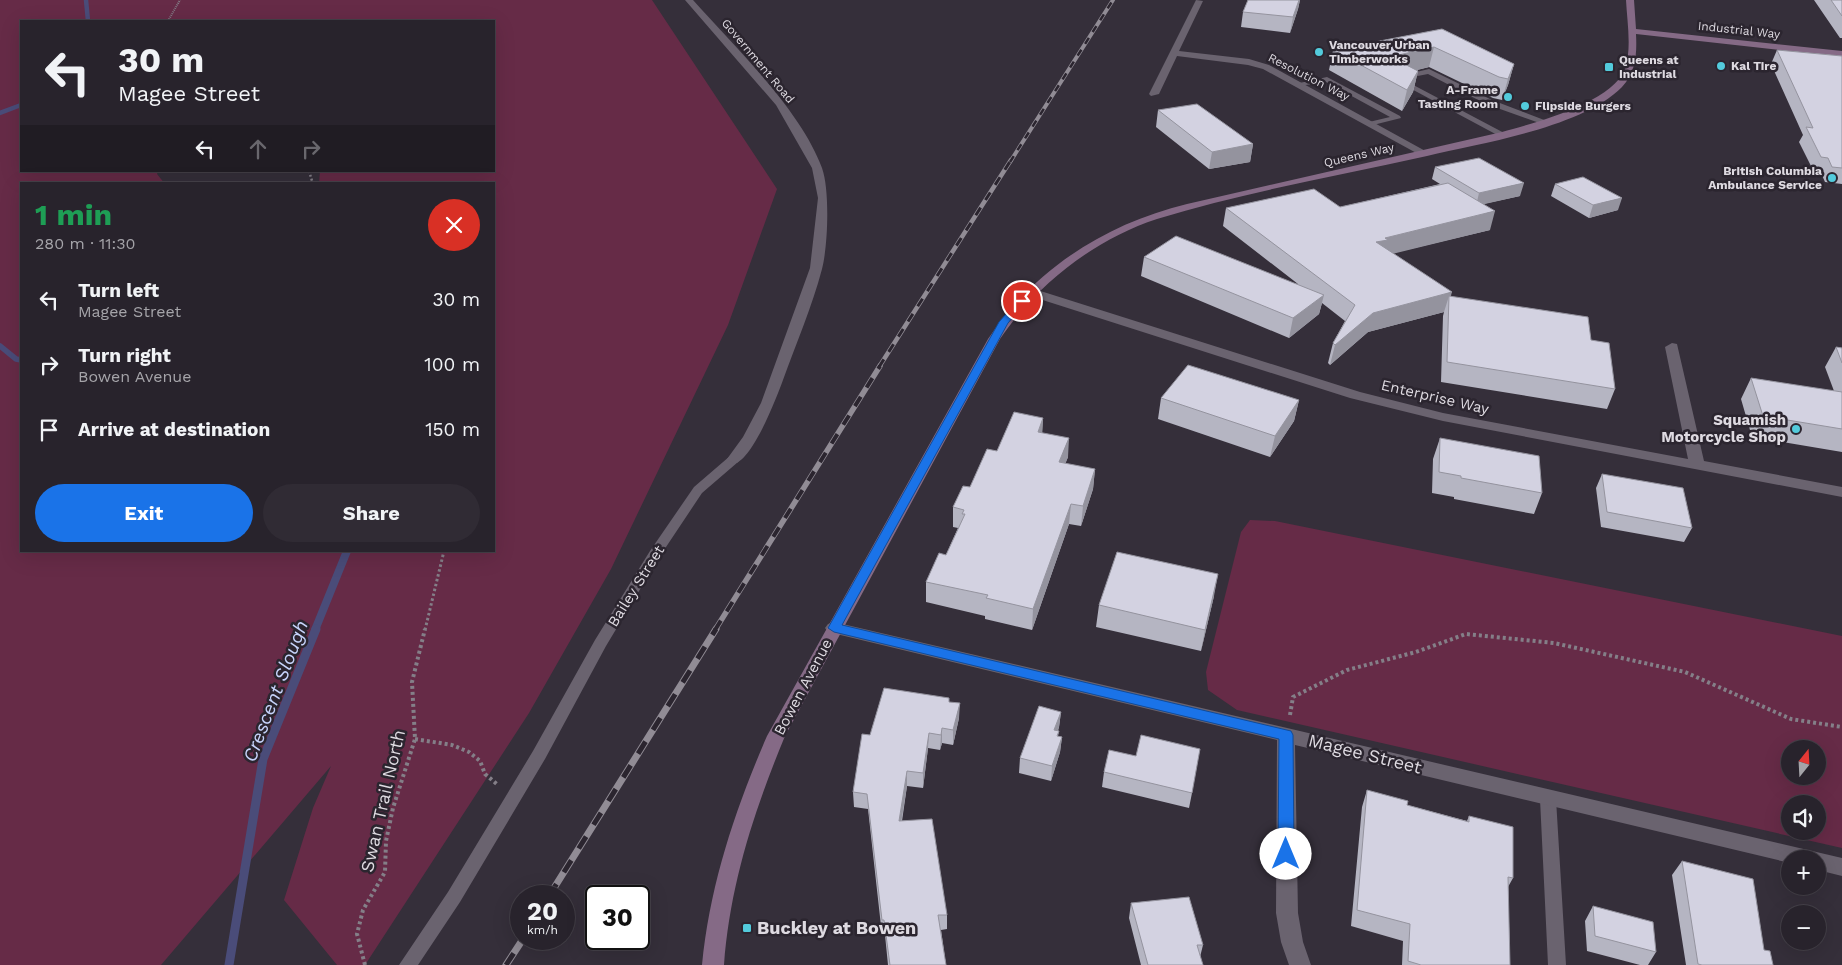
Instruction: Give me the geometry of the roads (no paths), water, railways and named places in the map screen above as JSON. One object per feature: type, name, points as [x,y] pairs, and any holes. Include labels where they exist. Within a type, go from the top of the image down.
[{"type":"street","name":"Government Road","points":[[689,0],[780,104],[817,168],[823,198]]},
{"type":"street","name":"Queens Way","points":[[1031,292],[1102,240],[1142,220],[1186,207],[1548,123],[1593,103],[1618,83],[1628,72],[1633,32],[1630,0]]},
{"type":"street","points":[[1154,94],[1199,1]]},
{"type":"street","name":"Industrial Way","points":[[1633,32],[1842,54]]},
{"type":"street","name":"Resolution Way","points":[[1174,53],[1248,62],[1266,67],[1424,152]]},
{"type":"street","name":"Bailey Street","points":[[734,459],[750,438],[768,403],[816,268],[823,198]]},
{"type":"street","name":"Enterprise Way","points":[[1031,292],[1355,395],[1443,417],[1842,492]]},
{"type":"street","name":"Bowen Avenue","points":[[710,964],[730,859],[756,784],[776,736],[1004,322],[1031,292]]},
{"type":"street","points":[[1672,347],[1697,465]]},
{"type":"street","name":"Magee Street","points":[[834,628],[1781,853]]},
{"type":"street","points":[[1286,735],[1287,913],[1292,942],[1300,965]]},
{"type":"street","points":[[1826,863],[1842,867]]},
{"type":"lane","points":[[1504,134],[1394,78],[1429,71],[1489,102],[1548,123]]},
{"type":"lane","points":[[1299,84],[1327,79],[1397,118],[1372,124]]},
{"type":"lane","name":"Bailey Street","points":[[408,965],[454,897],[517,792],[600,644],[655,554],[698,490],[734,459]]},
{"type":"lane","points":[[1548,799],[1557,965]]},
{"type":"waterway","points":[[86,0],[88,20]]},
{"type":"waterway","points":[[0,113],[20,105]]},
{"type":"waterway","name":"Crescent Slough","points":[[0,346],[16,359],[20,360]]},
{"type":"waterway","name":"Crescent Slough","points":[[315,630],[347,552]]},
{"type":"waterway","name":"Crescent Slough","points":[[229,965],[263,759],[316,629]]},
{"type":"railway","points":[[1010,162],[1113,0]]},
{"type":"railway","points":[[879,367],[1011,160]]},
{"type":"railway","points":[[715,630],[880,366]]},
{"type":"railway","points":[[556,885],[716,629]]},
{"type":"railway","points":[[506,965],[516,950]]},
{"type":"place","name":"Vancouver Urban Timberworks","points":[[1319,52]]},
{"type":"place","name":"Kal Tire","points":[[1721,66]]},
{"type":"place","name":"Queens at Industrial","points":[[1609,67]]},
{"type":"place","name":"A-Frame Tasting Room","points":[[1508,97]]},
{"type":"place","name":"Flipside Burgers","points":[[1525,106]]},
{"type":"place","name":"British Columbia Ambulance Service","points":[[1832,178]]},
{"type":"place","name":"Squamish Motorcycle Shop","points":[[1796,429]]},
{"type":"place","name":"Buckley at Bowen","points":[[747,928]]}]
